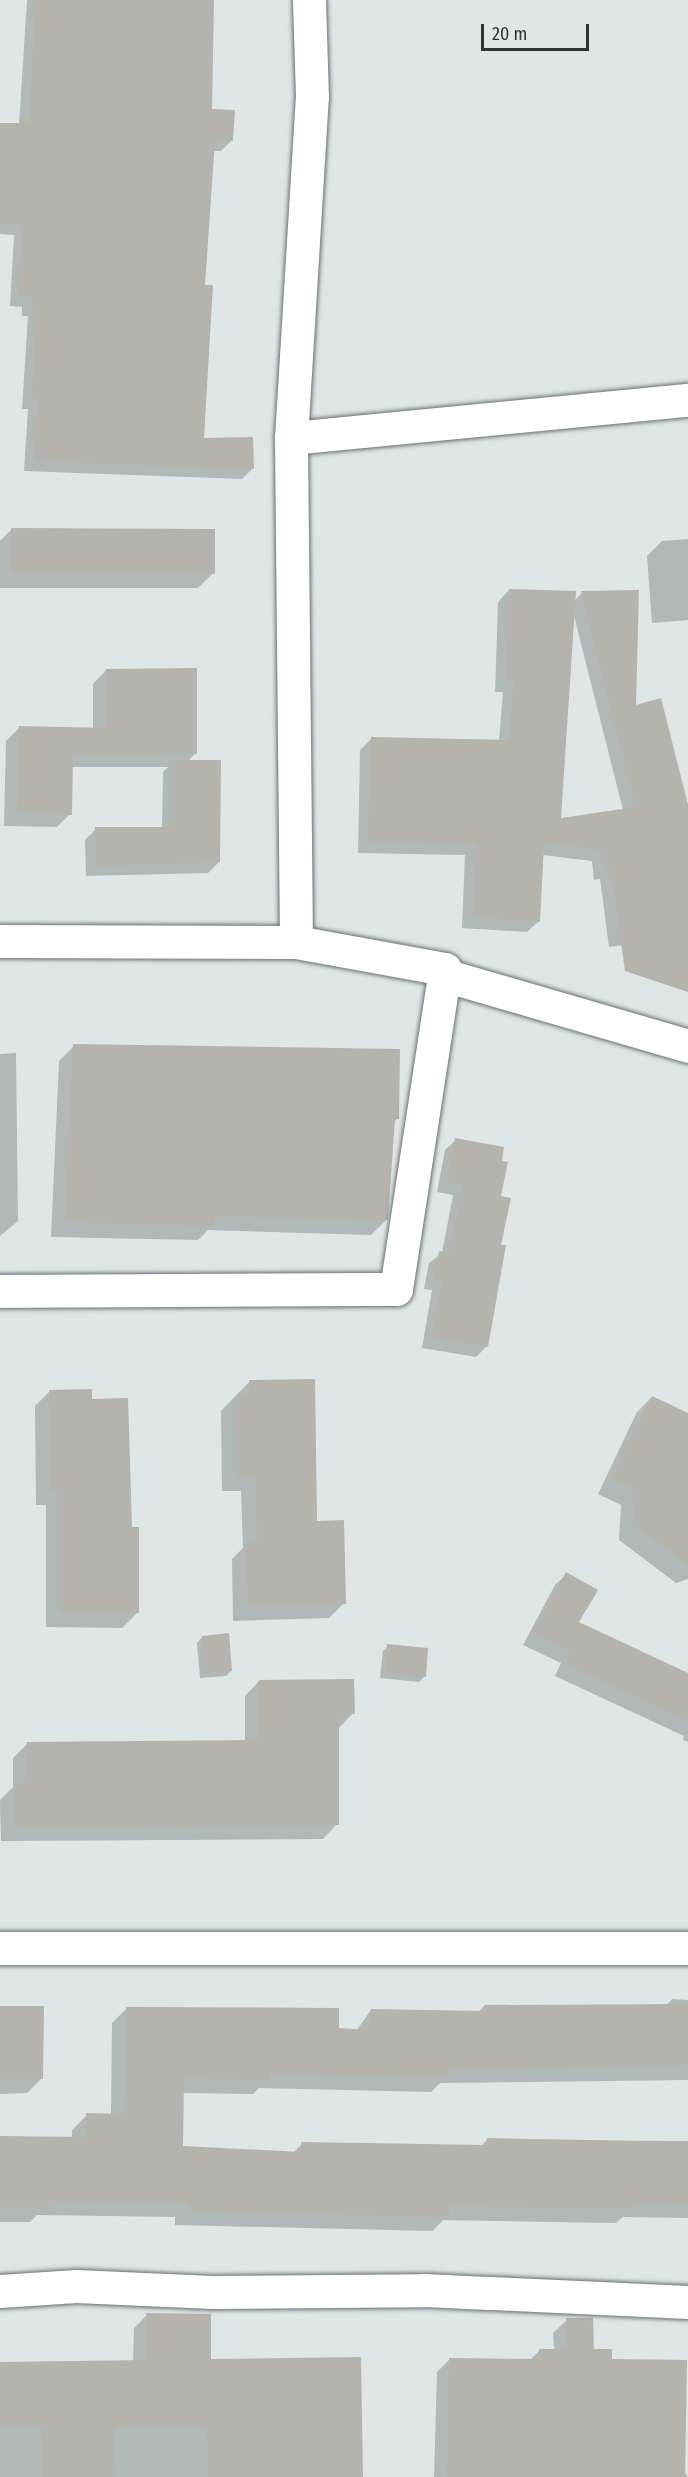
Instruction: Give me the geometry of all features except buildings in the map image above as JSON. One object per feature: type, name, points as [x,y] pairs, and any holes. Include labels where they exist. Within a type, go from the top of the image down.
[{"type":"street","points":[[296,942],[291,438],[312,98],[309,0]]},
{"type":"street","points":[[291,438],[688,400]]},
{"type":"street","points":[[0,941],[296,942],[445,969],[396,1289],[0,1291]]},
{"type":"street","points":[[444,975],[688,1046]]},
{"type":"street","points":[[0,1948],[688,1947]]},
{"type":"street","points":[[0,2291],[76,2286],[212,2292],[424,2290],[688,2302]]}]
